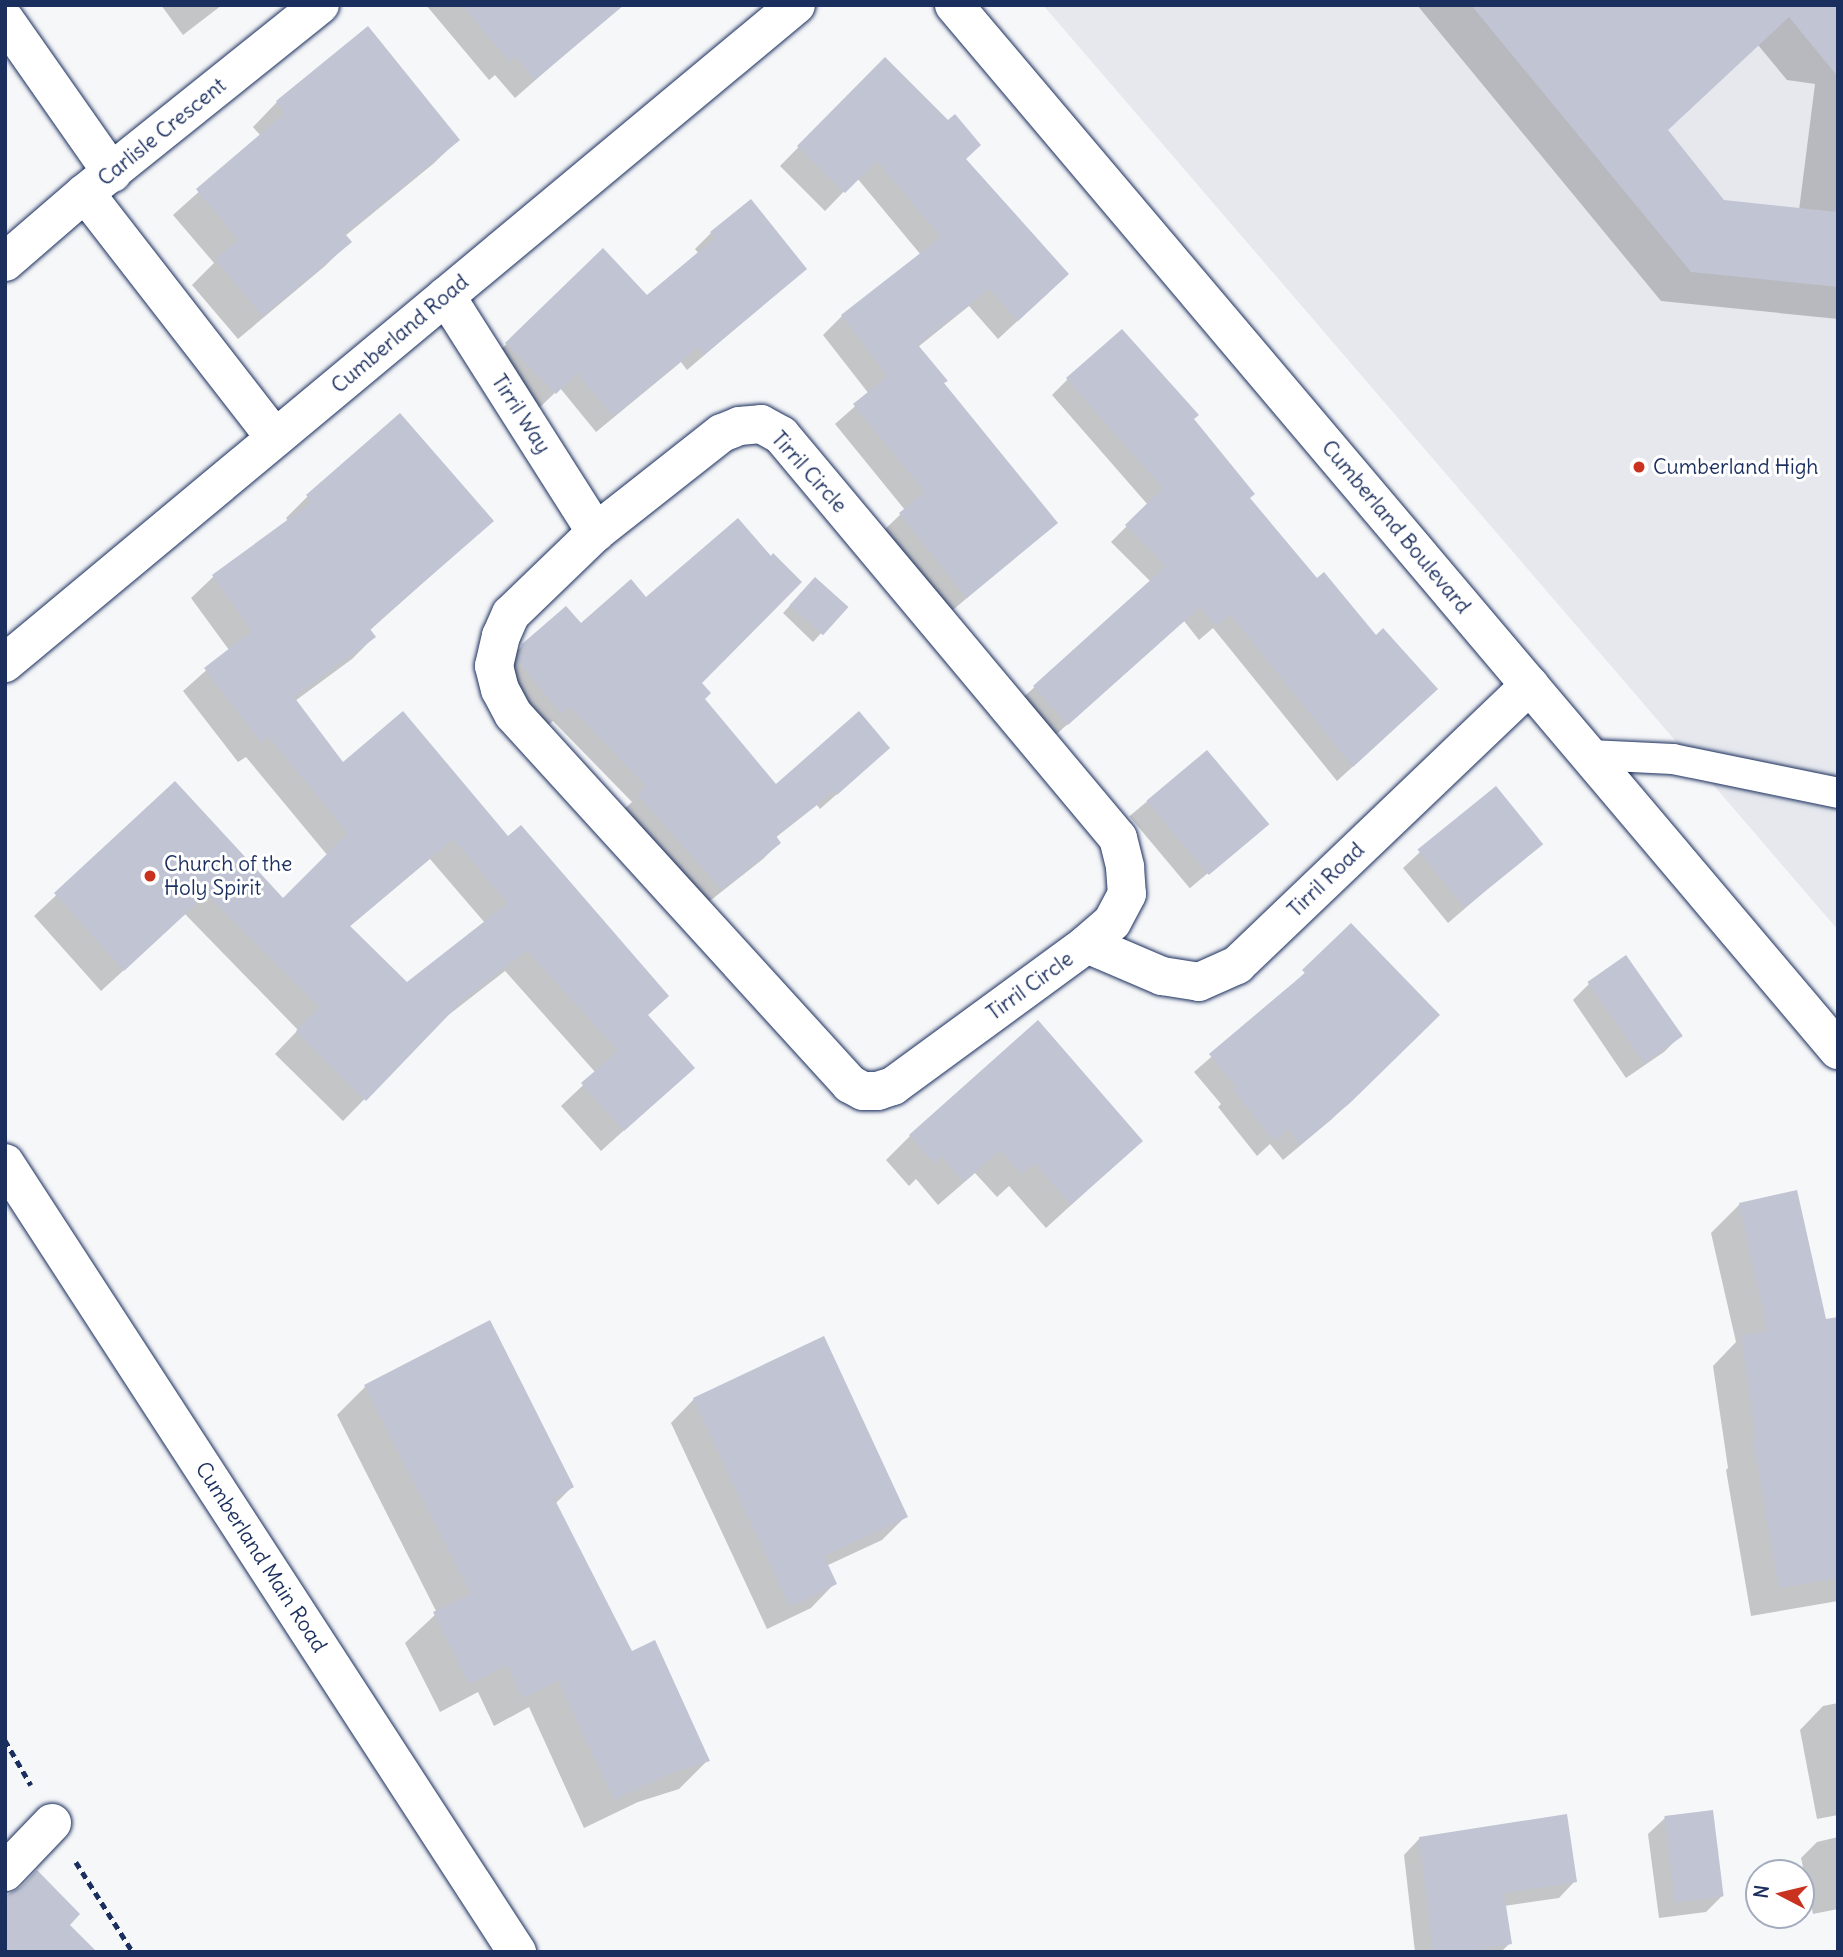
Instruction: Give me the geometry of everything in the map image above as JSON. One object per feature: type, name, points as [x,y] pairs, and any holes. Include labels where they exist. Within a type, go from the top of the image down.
[{"type":"street","name":"Carlisle Crescent","points":[[5,262],[320,5]]},
{"type":"street","name":"Cumberland Road","points":[[5,663],[796,5]]},
{"type":"street","name":"Cumberland Boulevard","points":[[954,5],[1838,1050]]},
{"type":"street","points":[[5,20],[99,183],[275,438]]},
{"type":"street","name":"Tirril Way","points":[[446,296],[596,532]]},
{"type":"street","name":"Tirril Circle","points":[[761,424],[780,435],[1118,838],[1125,867],[1127,894],[1112,922],[1087,944],[893,1086],[878,1091],[863,1091],[850,1084],[513,714],[500,690],[495,666],[501,636],[511,614],[596,532],[722,433],[739,426],[761,424]]},
{"type":"street","name":"Tirril Road","points":[[1087,944],[1161,976],[1199,982],[1237,965],[1530,685]]},
{"type":"street","name":"Cumberland Main Road","points":[[5,1163],[517,1952]]},
{"type":"street","points":[[5,1872],[52,1823]]},
{"type":"lane","points":[[1590,755],[1673,759],[1838,793]]},
{"type":"shaded area","name":"Cumberland High","points":[[1043,5],[1838,5],[1838,930]]},
{"type":"building","points":[[462,5],[624,5],[535,80],[516,56],[510,62]]},
{"type":"building","points":[[1471,5],[1838,5],[1838,77],[1789,17],[1668,130],[1724,200],[1838,212],[1838,287],[1691,272]]},
{"type":"building","points":[[368,26],[460,140],[345,234],[352,242],[263,316],[215,259],[239,240],[196,189],[285,113],[276,101]]},
{"type":"building","points":[[885,57],[948,120],[955,114],[981,145],[966,159],[1069,274],[1018,321],[989,289],[918,345],[948,381],[944,383],[1058,523],[967,598],[899,513],[925,492],[853,404],[888,376],[841,315],[941,237],[877,161],[845,193],[797,146]]},
{"type":"building","points":[[751,199],[807,269],[704,355],[698,347],[613,417],[577,373],[556,394],[505,343],[603,248],[647,295],[715,238],[710,232]]},
{"type":"building","points":[[1122,329],[1199,415],[1194,419],[1255,494],[1250,498],[1317,578],[1324,572],[1376,635],[1383,628],[1438,689],[1353,767],[1230,614],[1216,626],[1200,607],[1068,725],[1033,686],[1166,566],[1125,525],[1163,488],[1066,378]]},
{"type":"building","points":[[400,413],[494,521],[370,629],[376,637],[294,697],[343,762],[403,711],[508,836],[521,825],[669,996],[648,1015],[695,1068],[624,1131],[581,1083],[618,1051],[527,950],[463,1000],[366,1101],[296,1031],[319,1007],[207,894],[124,971],[54,893],[175,781],[283,898],[348,833],[268,736],[261,742],[204,668],[252,631],[212,575],[312,502],[306,495]],"holes":[[[453,839],[508,903],[407,982],[350,926]]]},
{"type":"building","points":[[738,518],[771,556],[773,553],[802,582],[702,683],[711,693],[705,699],[776,784],[859,711],[890,748],[837,795],[834,791],[776,836],[781,843],[722,890],[637,794],[646,786],[570,707],[561,714],[518,661],[522,644],[566,606],[581,623],[631,579],[646,597]]},
{"type":"building","points":[[815,577],[848,607],[823,635],[790,605]]},
{"type":"building","points":[[1207,750],[1269,824],[1209,875],[1146,801]]},
{"type":"building","points":[[1496,786],[1543,844],[1465,908],[1418,850]]},
{"type":"building","points":[[1351,923],[1440,1015],[1350,1103],[1300,1145],[1288,1129],[1274,1141],[1233,1090],[1236,1086],[1209,1054],[1305,973],[1302,970]]},
{"type":"building","points":[[1626,955],[1683,1036],[1644,1063],[1587,982]]},
{"type":"building","points":[[1038,1020],[1143,1141],[1071,1205],[1035,1163],[1022,1174],[1000,1150],[964,1182],[942,1156],[934,1163],[909,1135]]},
{"type":"building","points":[[1797,1190],[1826,1319],[1838,1317],[1838,1578],[1779,1588],[1753,1439],[1756,1439],[1741,1335],[1768,1331],[1739,1203]]},
{"type":"building","points":[[490,1320],[574,1487],[554,1498],[632,1651],[655,1640],[710,1761],[669,1774],[614,1800],[558,1680],[523,1698],[507,1665],[469,1684],[433,1612],[471,1594],[364,1385]]},
{"type":"building","points":[[824,1336],[908,1517],[824,1556],[837,1584],[790,1607],[693,1398]]},
{"type":"building","points":[[1713,1810],[1724,1896],[1675,1902],[1664,1816]]},
{"type":"building","points":[[1567,1814],[1577,1882],[1504,1893],[1512,1944],[1464,1952],[1433,1952],[1419,1837]]},
{"type":"building","points":[[37,1870],[80,1914],[70,1925],[97,1952],[5,1952],[5,1896],[21,1887]]},
{"type":"place","name":"Cumberland High","points":[[1639,467]]},
{"type":"place","name":"Church of the Holy Spirit","points":[[150,876]]}]
